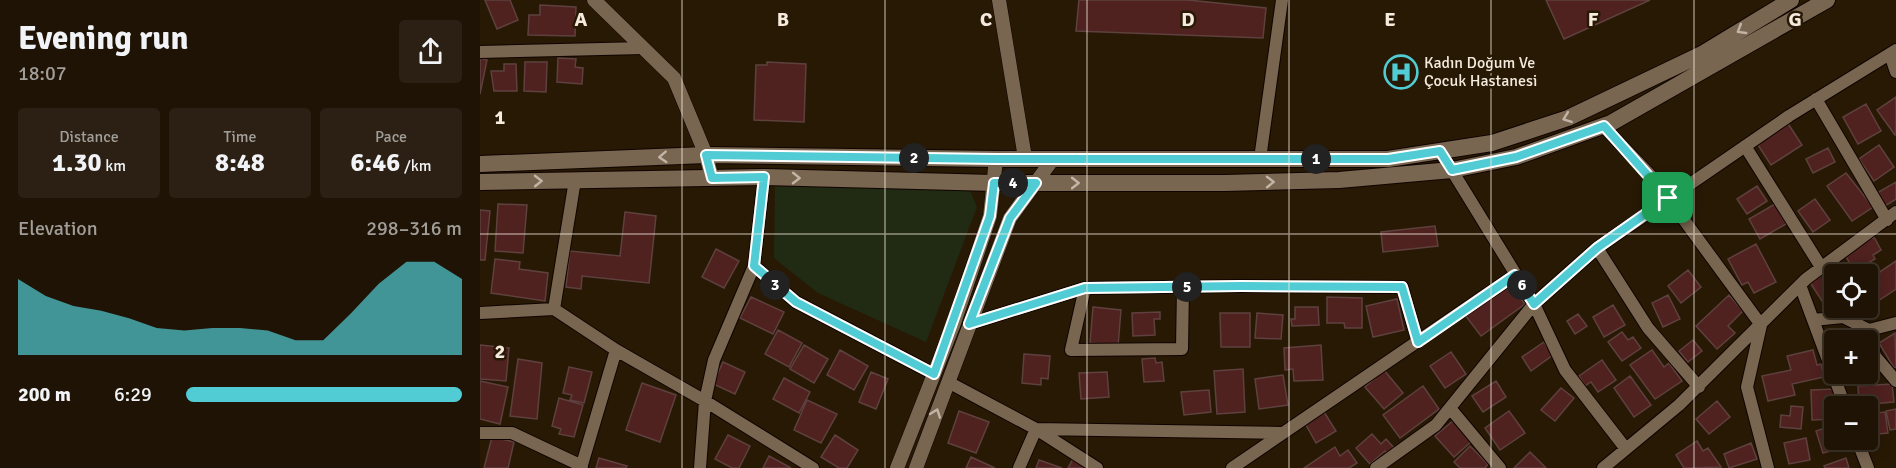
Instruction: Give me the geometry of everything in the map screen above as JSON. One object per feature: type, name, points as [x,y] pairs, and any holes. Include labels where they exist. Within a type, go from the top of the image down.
[{"type":"main road","points":[[480,164],[706,155],[996,159],[1388,159],[1492,143],[1568,118],[1702,54],[1791,0]]},
{"type":"main road","points":[[480,182],[764,177],[994,183],[1339,180],[1452,170],[1516,157],[1604,126],[1827,0]]},
{"type":"street","points":[[594,0],[674,78],[706,155],[712,178]]},
{"type":"street","points":[[999,0],[1025,158]]},
{"type":"street","points":[[1260,159],[1282,0]]},
{"type":"street","points":[[480,52],[643,48]]},
{"type":"street","points":[[1376,468],[1436,425],[1534,304],[1597,248],[1745,146],[1893,52],[1896,72]]},
{"type":"street","points":[[1603,468],[1699,387],[1800,285],[1821,267],[1892,216],[1816,99]]},
{"type":"street","points":[[1604,126],[1668,198],[1761,325],[1747,387],[1768,468]]},
{"type":"street","points":[[1745,146],[1821,267]]},
{"type":"street","points":[[1440,151],[1534,304],[1565,370],[1626,449]]},
{"type":"street","points":[[897,468],[934,374],[990,216],[996,159]]},
{"type":"street","points":[[916,468],[1010,218],[1053,159]]},
{"type":"street","points":[[700,468],[705,401],[714,360],[754,266],[764,177]]},
{"type":"street","points":[[554,309],[575,180]]},
{"type":"street","points":[[1597,248],[1648,328],[1699,387]]},
{"type":"street","points":[[754,266],[796,302],[934,374]]},
{"type":"street","points":[[1232,468],[1515,275]]},
{"type":"street","points":[[1800,285],[1841,396]]},
{"type":"street","points":[[1085,288],[1071,350],[1182,349],[1184,287]]},
{"type":"street","points":[[969,324],[1085,288],[1402,287],[1418,342]]},
{"type":"street","points":[[480,313],[554,309],[616,350],[705,401],[813,468]]},
{"type":"street","points":[[1813,320],[1843,317],[1869,330],[1896,323]]},
{"type":"street","points":[[480,433],[512,433],[581,467],[616,350]]},
{"type":"street","points":[[1878,360],[1896,381]]},
{"type":"street","points":[[948,382],[1036,429],[1097,468]]},
{"type":"street","points":[[1450,408],[1500,468]]},
{"type":"street","points":[[1036,429],[1283,433]]},
{"type":"street","points":[[1019,468],[1036,429]]},
{"type":"street","points":[[1861,450],[1868,468]]},
{"type":"green space","points":[[775,185],[968,186],[977,207],[926,342],[818,293],[774,258]]},
{"type":"building","points":[[485,0],[510,0],[518,20],[497,29]]},
{"type":"building","points":[[1079,0],[1188,0],[1266,8],[1263,38],[1076,31]]},
{"type":"building","points":[[1546,0],[1650,0],[1564,39]]},
{"type":"building","points":[[540,5],[576,7],[575,36],[528,35],[529,15],[540,15]]},
{"type":"building","points":[[480,58],[487,60],[480,94]]},
{"type":"building","points":[[558,58],[576,59],[575,67],[583,68],[582,84],[557,82]]},
{"type":"building","points":[[525,62],[547,62],[546,92],[524,91]]},
{"type":"building","points":[[767,62],[806,64],[804,122],[754,120],[756,65],[767,65]]},
{"type":"building","points":[[504,64],[516,64],[517,91],[494,91],[491,71],[504,71]]},
{"type":"building","points":[[1896,97],[1896,134],[1895,135],[1877,110]]},
{"type":"building","points":[[1866,104],[1881,131],[1858,144],[1843,117]]},
{"type":"building","points":[[1787,122],[1802,145],[1771,165],[1756,142]]},
{"type":"building","points":[[1879,145],[1894,167],[1874,181],[1859,159]]},
{"type":"building","points":[[1828,148],[1835,162],[1813,173],[1806,159]]},
{"type":"building","points":[[1846,173],[1873,207],[1852,221],[1827,186]]},
{"type":"building","points":[[1896,182],[1896,199],[1885,206],[1877,193]]},
{"type":"building","points":[[1757,186],[1767,201],[1747,214],[1737,199]]},
{"type":"building","points":[[1815,199],[1830,220],[1813,232],[1798,211]]},
{"type":"building","points":[[498,204],[527,205],[523,253],[495,251]]},
{"type":"building","points":[[1775,204],[1786,224],[1760,239],[1749,219]]},
{"type":"building","points":[[480,210],[490,211],[485,260],[480,260]]},
{"type":"building","points":[[625,212],[656,216],[649,283],[582,276],[581,289],[566,287],[570,251],[620,256]]},
{"type":"building","points":[[1435,226],[1438,246],[1383,252],[1381,232]]},
{"type":"building","points":[[1874,237],[1881,250],[1873,255],[1875,259],[1866,264],[1850,264],[1844,253]]},
{"type":"building","points":[[1756,244],[1776,282],[1754,293],[1748,282],[1742,285],[1728,259]]},
{"type":"building","points":[[716,249],[739,261],[724,288],[702,277]]},
{"type":"building","points":[[495,259],[520,262],[519,269],[548,273],[545,301],[491,293]]},
{"type":"building","points":[[1896,261],[1896,289],[1878,301],[1878,273]]},
{"type":"building","points":[[1688,270],[1701,287],[1681,303],[1668,286]]},
{"type":"building","points":[[1824,271],[1824,304],[1809,281]]},
{"type":"building","points":[[1509,283],[1525,304],[1481,336],[1465,315]]},
{"type":"building","points":[[1668,295],[1680,319],[1663,327],[1652,303]]},
{"type":"building","points":[[1729,295],[1743,311],[1728,326],[1735,333],[1717,349],[1696,326]]},
{"type":"building","points":[[751,297],[784,312],[773,334],[740,318]]},
{"type":"building","points":[[1327,297],[1362,298],[1362,328],[1345,328],[1344,323],[1327,323]]},
{"type":"building","points":[[1397,299],[1404,330],[1373,337],[1366,306]]},
{"type":"building","points":[[1613,305],[1625,325],[1604,337],[1593,317]]},
{"type":"building","points":[[1093,307],[1121,310],[1118,346],[1090,343]]},
{"type":"building","points":[[1295,307],[1318,307],[1319,325],[1292,326],[1291,319],[1295,319]]},
{"type":"building","points":[[1160,312],[1160,319],[1154,319],[1155,335],[1133,336],[1132,313]]},
{"type":"building","points":[[1220,313],[1250,313],[1250,347],[1221,347]]},
{"type":"building","points":[[1257,313],[1283,315],[1281,339],[1255,338]]},
{"type":"building","points":[[1578,314],[1587,326],[1575,334],[1567,321]]},
{"type":"building","points":[[778,330],[802,343],[789,367],[765,354]]},
{"type":"building","points":[[1622,332],[1628,340],[1633,337],[1641,348],[1622,361],[1608,342]]},
{"type":"building","points":[[1895,333],[1896,367],[1894,368],[1879,343]]},
{"type":"building","points":[[1693,340],[1702,351],[1688,362],[1679,351]]},
{"type":"building","points":[[1544,342],[1553,355],[1531,371],[1522,357]]},
{"type":"building","points":[[480,345],[509,348],[506,381],[480,379]]},
{"type":"building","points":[[804,345],[828,359],[814,383],[790,369]]},
{"type":"building","points":[[1321,345],[1323,380],[1294,381],[1293,369],[1285,370],[1284,348]]},
{"type":"building","points":[[840,350],[868,366],[854,390],[827,375]]},
{"type":"building","points":[[1652,350],[1664,367],[1669,363],[1682,381],[1655,399],[1630,365]]},
{"type":"building","points":[[1813,350],[1817,365],[1821,364],[1824,377],[1792,384],[1795,395],[1768,401],[1762,376],[1791,370],[1787,356]]},
{"type":"building","points":[[1451,352],[1466,374],[1445,388],[1430,366]]},
{"type":"building","points":[[1024,354],[1050,356],[1048,379],[1041,378],[1041,385],[1022,383]]},
{"type":"building","points":[[1155,358],[1156,363],[1162,362],[1164,381],[1144,382],[1142,359]]},
{"type":"building","points":[[518,359],[542,363],[537,419],[510,416]]},
{"type":"building","points":[[1602,360],[1616,380],[1598,392],[1591,382],[1585,386],[1579,376]]},
{"type":"building","points":[[723,362],[745,372],[735,394],[713,384]]},
{"type":"building","points":[[569,367],[592,372],[584,403],[570,400],[572,395],[563,393]]},
{"type":"building","points":[[1243,369],[1245,412],[1217,414],[1214,371]]},
{"type":"building","points":[[1384,370],[1403,393],[1384,409],[1365,387]]},
{"type":"building","points":[[871,372],[888,379],[876,409],[859,402]]},
{"type":"building","points":[[1107,372],[1109,397],[1081,399],[1079,373]]},
{"type":"building","points":[[1283,375],[1288,405],[1259,409],[1255,379]]},
{"type":"building","points":[[1630,376],[1651,405],[1634,417],[1614,388]]},
{"type":"building","points":[[784,378],[810,392],[799,413],[773,399]]},
{"type":"building","points":[[480,381],[508,387],[500,424],[480,419]]},
{"type":"building","points":[[1496,381],[1506,397],[1483,412],[1472,396]]},
{"type":"building","points":[[642,383],[676,395],[660,442],[626,430]]},
{"type":"building","points":[[1892,384],[1894,402],[1878,403],[1878,396],[1859,396],[1858,386]]},
{"type":"building","points":[[1423,386],[1439,409],[1400,438],[1383,415]]},
{"type":"building","points":[[1561,388],[1574,398],[1555,421],[1541,410]]},
{"type":"building","points":[[1834,389],[1834,396],[1824,396],[1824,419],[1812,420],[1811,390]]},
{"type":"building","points":[[1209,390],[1211,412],[1184,415],[1181,392]]},
{"type":"building","points":[[559,398],[583,405],[574,437],[559,434],[561,429],[552,426]]},
{"type":"building","points":[[807,400],[837,414],[821,443],[794,430]]},
{"type":"building","points":[[1717,401],[1730,417],[1709,434],[1696,419]]},
{"type":"building","points":[[1791,406],[1803,407],[1801,429],[1780,427],[1781,415],[1790,416]]},
{"type":"building","points":[[1896,409],[1896,429],[1890,430],[1886,411]]},
{"type":"building","points":[[959,411],[989,422],[976,453],[948,443]]},
{"type":"building","points":[[1509,411],[1525,433],[1500,450],[1485,428]]},
{"type":"building","points":[[1324,412],[1336,431],[1316,443],[1305,423]]},
{"type":"building","points":[[1885,412],[1888,433],[1878,434],[1878,413]]},
{"type":"building","points":[[1454,420],[1472,441],[1454,457],[1435,436]]},
{"type":"building","points":[[1824,428],[1824,450],[1834,450],[1823,453],[1816,431]]},
{"type":"building","points":[[1372,434],[1381,444],[1386,439],[1395,449],[1388,455],[1385,451],[1370,464],[1356,448]]},
{"type":"building","points":[[728,435],[750,446],[739,468],[732,468],[715,459]]},
{"type":"building","points":[[835,435],[858,450],[847,468],[839,468],[821,457]]},
{"type":"building","points":[[492,437],[514,442],[508,468],[484,468]]},
{"type":"building","points":[[1806,438],[1810,460],[1789,464],[1784,443]]},
{"type":"building","points":[[1697,441],[1703,451],[1708,448],[1721,467],[1684,468],[1676,455]]},
{"type":"building","points":[[1751,443],[1757,459],[1729,468],[1724,454]]},
{"type":"building","points":[[1470,446],[1488,464],[1485,468],[1460,468],[1454,462]]},
{"type":"building","points":[[1335,447],[1340,456],[1348,450],[1357,463],[1349,468],[1304,468]]},
{"type":"building","points":[[1530,452],[1546,468],[1514,468]]},
{"type":"building","points":[[769,456],[791,468],[763,468]]},
{"type":"building","points":[[971,457],[995,468],[966,468]]},
{"type":"building","points":[[599,458],[627,466],[626,468],[596,468]]},
{"type":"building","points":[[1846,458],[1849,468],[1825,468],[1824,466]]},
{"type":"building","points":[[1073,459],[1089,468],[1068,468]]},
{"type":"building","points":[[1039,460],[1062,468],[1036,468]]},
{"type":"place","name":"Kadın Doğum Ve Çocuk Hastanesi","points":[[1401,72]]},
{"type":"route","points":[[1604,126],[1654,179],[1668,198],[1597,248],[1534,304],[1515,275],[1418,342],[1402,287],[1085,288],[969,324],[1010,218],[1036,183],[994,183],[990,216],[953,326],[934,374],[796,302],[754,266],[764,177],[712,178],[706,155],[996,159],[1388,159],[1440,151],[1452,170],[1516,157],[1604,126]]}]
